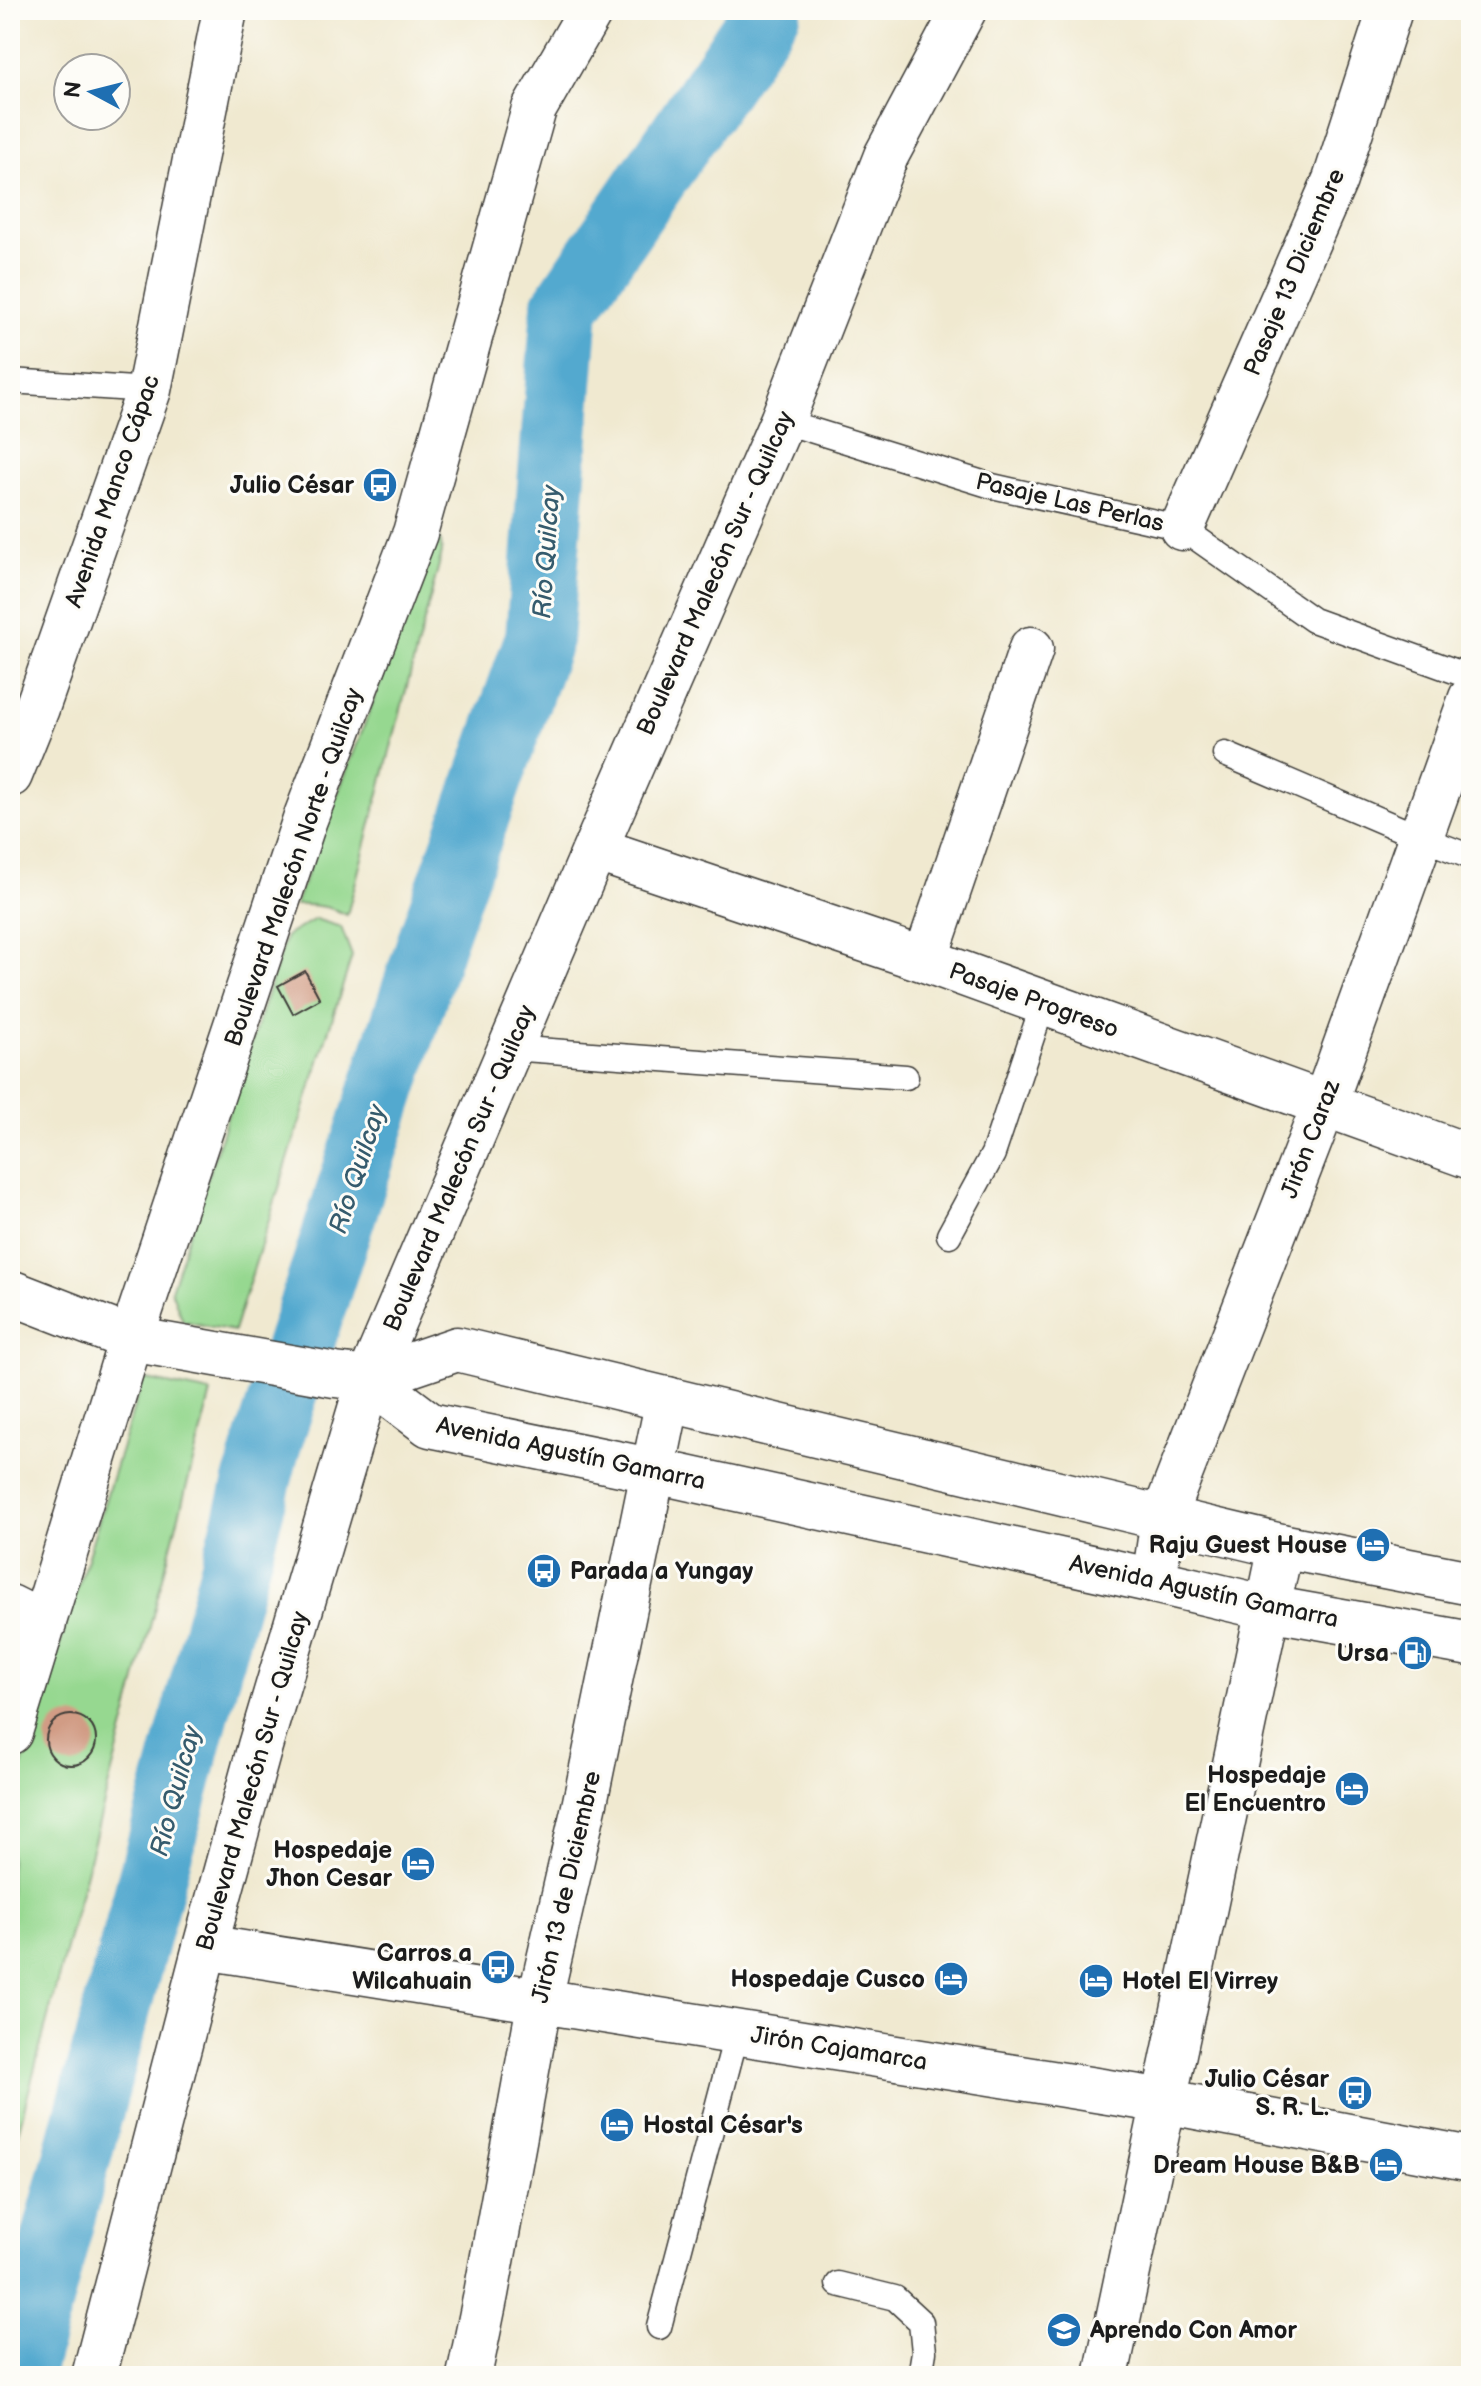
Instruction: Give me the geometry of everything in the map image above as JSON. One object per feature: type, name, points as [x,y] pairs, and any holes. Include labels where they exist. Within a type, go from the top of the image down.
[{"type":"street","name":"Avenida Manco Cápac","points":[[10,775],[37,708],[149,390],[225,10]]},
{"type":"street","name":"Boulevard Malecón Norte - Quilcay","points":[[10,1732],[27,1616],[131,1339],[305,819],[415,533],[534,109],[591,10]]},
{"type":"street","name":"Boulevard Malecón Sur - Quilcay","points":[[94,2376],[260,1746],[352,1377],[510,1048],[782,421],[886,156],[964,10]]},
{"type":"street","name":"Pasaje 13 Diciembre","points":[[1182,528],[1335,180],[1390,10]]},
{"type":"street","points":[[925,960],[1031,649]]},
{"type":"street","name":"Jirón Caraz","points":[[1154,1581],[1163,1518],[1324,1105],[1471,698]]},
{"type":"street","name":"Pasaje Progreso","points":[[595,849],[925,960],[1471,1157]]},
{"type":"street","points":[[10,1292],[131,1339],[352,1377],[457,1349],[1281,1546],[1471,1583]]},
{"type":"street","name":"Avenida Agustín Gamarra","points":[[352,1377],[430,1425],[655,1471],[1268,1608],[1471,1644]]},
{"type":"street","name":"Jirón 13 de Diciembre","points":[[469,2376],[540,1999],[584,1807],[668,1399]]},
{"type":"street","points":[[1106,2376],[1281,1546]]},
{"type":"street","name":"Jirón Cajamarca","points":[[205,1947],[1164,2101],[1471,2159]]},
{"type":"lane","points":[[10,381],[149,390]]},
{"type":"lane","name":"Pasaje Las Perlas","points":[[782,421],[992,486],[1182,528],[1313,620],[1471,677]]},
{"type":"lane","points":[[1225,754],[1471,857]]},
{"type":"lane","points":[[949,1235],[993,1154],[1043,1004]]},
{"type":"lane","points":[[510,1048],[906,1077]]},
{"type":"lane","points":[[659,2327],[737,2032]]},
{"type":"lane","points":[[838,2284],[895,2298],[921,2322],[924,2352],[920,2376]]},
{"type":"green space","points":[[437,536],[442,553],[347,915],[322,906],[295,905]]},
{"type":"green space","points":[[315,919],[341,927],[352,956],[234,1331],[183,1321],[171,1290],[286,936]]},
{"type":"green space","points":[[143,1379],[211,1393],[10,2163],[10,1804]]},
{"type":"building","points":[[305,971],[320,999],[293,1014],[278,986]]},
{"type":"building","points":[[71,1715],[89,1722],[96,1740],[89,1758],[71,1765],[53,1758],[46,1740],[53,1722]]},
{"type":"waterway","name":"Río Quilcay","points":[[19,2376],[266,1449],[432,939],[539,638],[565,308],[768,10]]},
{"type":"place","name":"Julio César","points":[[380,485]]},
{"type":"place","name":"Raju Guest House","points":[[1373,1545]]},
{"type":"place","name":"Parada a Yungay","points":[[544,1571]]},
{"type":"place","name":"Ursa","points":[[1415,1653]]},
{"type":"place","name":"Hospedaje El Encuentro","points":[[1352,1789]]},
{"type":"place","name":"Hospedaje Jhon Cesar","points":[[418,1864]]},
{"type":"place","name":"Carros a Wilcahuain","points":[[498,1967]]},
{"type":"place","name":"Hospedaje Cusco","points":[[951,1979]]},
{"type":"place","name":"Hotel El Virrey","points":[[1096,1981]]},
{"type":"place","name":"Julio César S. R. L.","points":[[1355,2093]]},
{"type":"place","name":"Hostal César's","points":[[617,2125]]},
{"type":"place","name":"Dream House B&B","points":[[1386,2165]]},
{"type":"place","name":"Aprendo Con Amor","points":[[1064,2330]]}]
